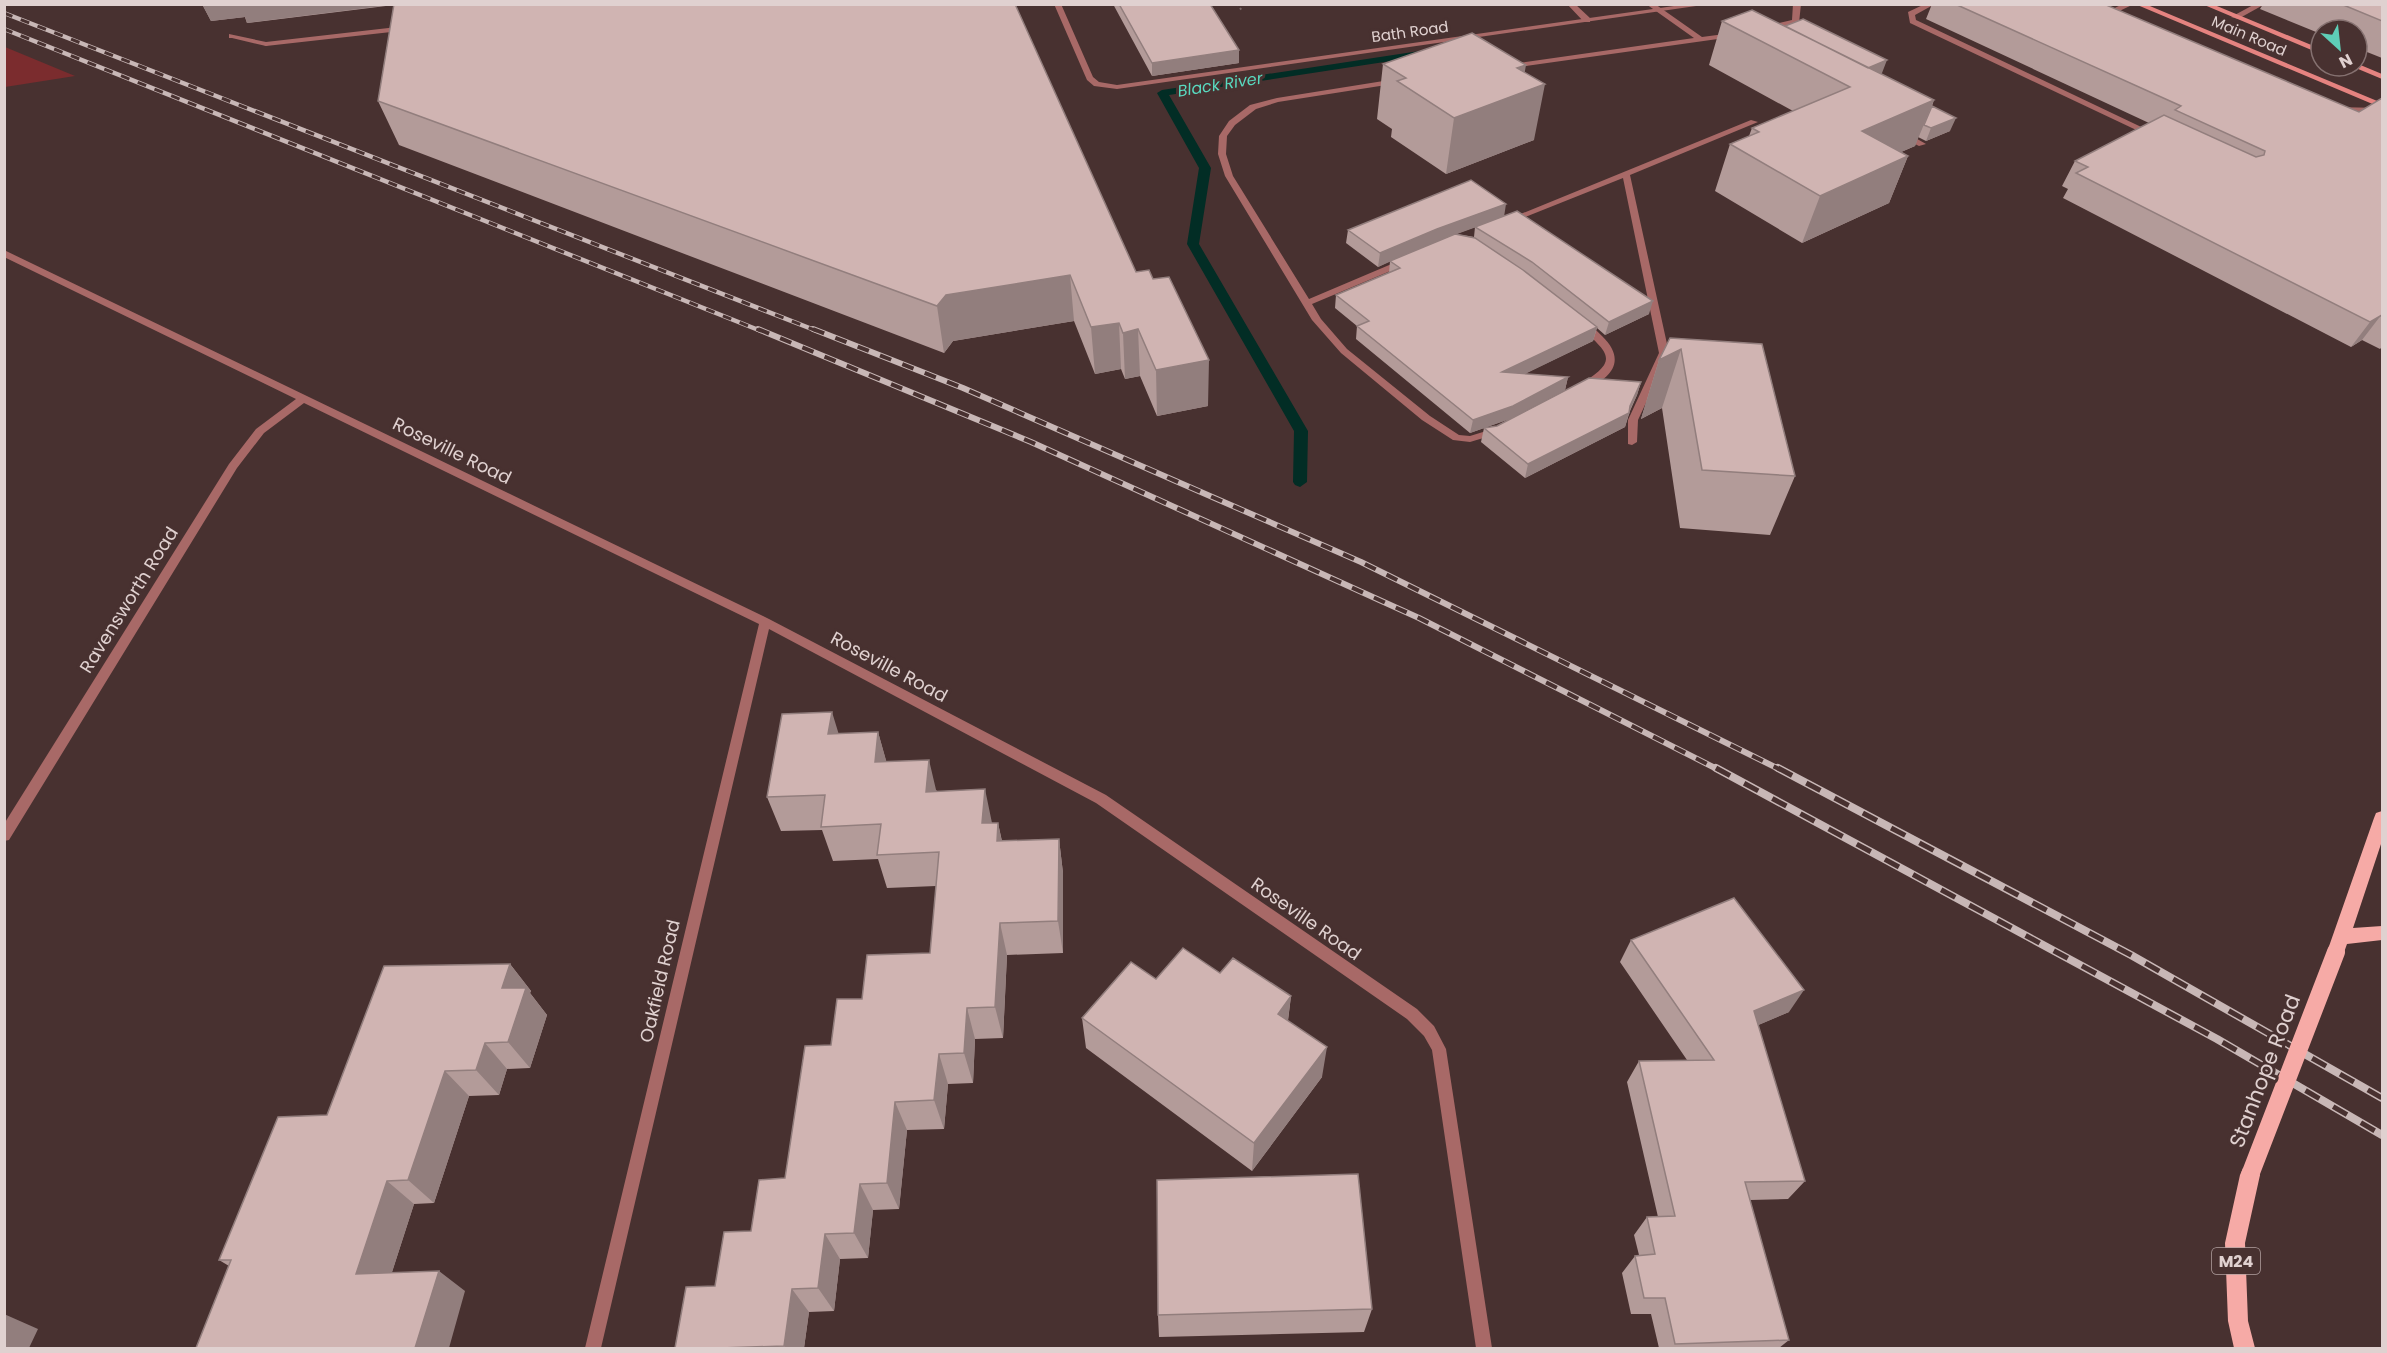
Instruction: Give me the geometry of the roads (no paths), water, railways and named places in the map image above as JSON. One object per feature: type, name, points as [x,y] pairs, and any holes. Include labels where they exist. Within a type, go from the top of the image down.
[{"type":"main road","name":"Main Road","points":[[2138,4],[2382,108]]},
{"type":"main road","name":"Main Road","points":[[2205,4],[2309,47]]},
{"type":"main road","name":"Stanhope Road","points":[[2244,1348],[2238,1321],[2235,1243],[2250,1175],[2295,1063],[2382,818]]},
{"type":"main road","points":[[2338,945],[2382,933]]},
{"type":"street","name":"Bath Road","points":[[1057,4],[1090,78],[1097,84],[1117,87],[1707,4]]},
{"type":"street","points":[[1570,4],[1587,20]]},
{"type":"street","points":[[1649,4],[1700,39]]},
{"type":"street","points":[[1762,29],[1796,21],[1797,4]]},
{"type":"street","points":[[1932,4],[1911,14],[1913,21],[2160,138]]},
{"type":"street","points":[[2108,23],[2098,18],[2131,4]]},
{"type":"street","points":[[2235,16],[2262,4]]},
{"type":"street","points":[[232,36],[266,44],[417,26]]},
{"type":"street","points":[[1499,68],[1740,33]]},
{"type":"street","points":[[1718,37],[1728,42]]},
{"type":"street","points":[[1406,80],[1287,99],[1253,107],[1232,123],[1223,136],[1222,154],[1229,176],[1317,320],[1344,351],[1426,418],[1457,438],[1470,439],[1489,435],[1509,424]]},
{"type":"street","points":[[2333,109],[2382,108]]},
{"type":"street","points":[[1496,225],[1754,122]]},
{"type":"street","points":[[1891,128],[1922,144]]},
{"type":"street","points":[[1626,174],[1664,353],[1633,420],[1632,442]]},
{"type":"street","name":"Roseville Road","points":[[4,253],[765,622],[1101,798],[1412,1014],[1429,1031],[1439,1049],[1484,1348]]},
{"type":"street","points":[[1307,303],[1417,256]]},
{"type":"street","points":[[1572,392],[1593,381],[1610,366],[1612,354],[1605,342],[1578,319]]},
{"type":"street","name":"Ravensworth Road","points":[[4,836],[233,466],[260,431],[302,399]]},
{"type":"street","name":"Oakfield Road","points":[[593,1348],[765,622]]},
{"type":"waterway","name":"Black River","points":[[1300,482],[1301,431],[1193,244],[1205,168],[1162,93],[1426,53]]},
{"type":"railway","points":[[4,13],[817,331]]},
{"type":"railway","points":[[4,29],[761,331]]},
{"type":"railway","points":[[758,329],[1031,442],[1419,618],[1719,770]]},
{"type":"railway","points":[[813,329],[963,388],[1361,562],[1781,770]]},
{"type":"railway","points":[[1716,768],[2217,1039],[2382,1135]]},
{"type":"railway","points":[[1778,768],[2131,955],[2382,1098]]}]
